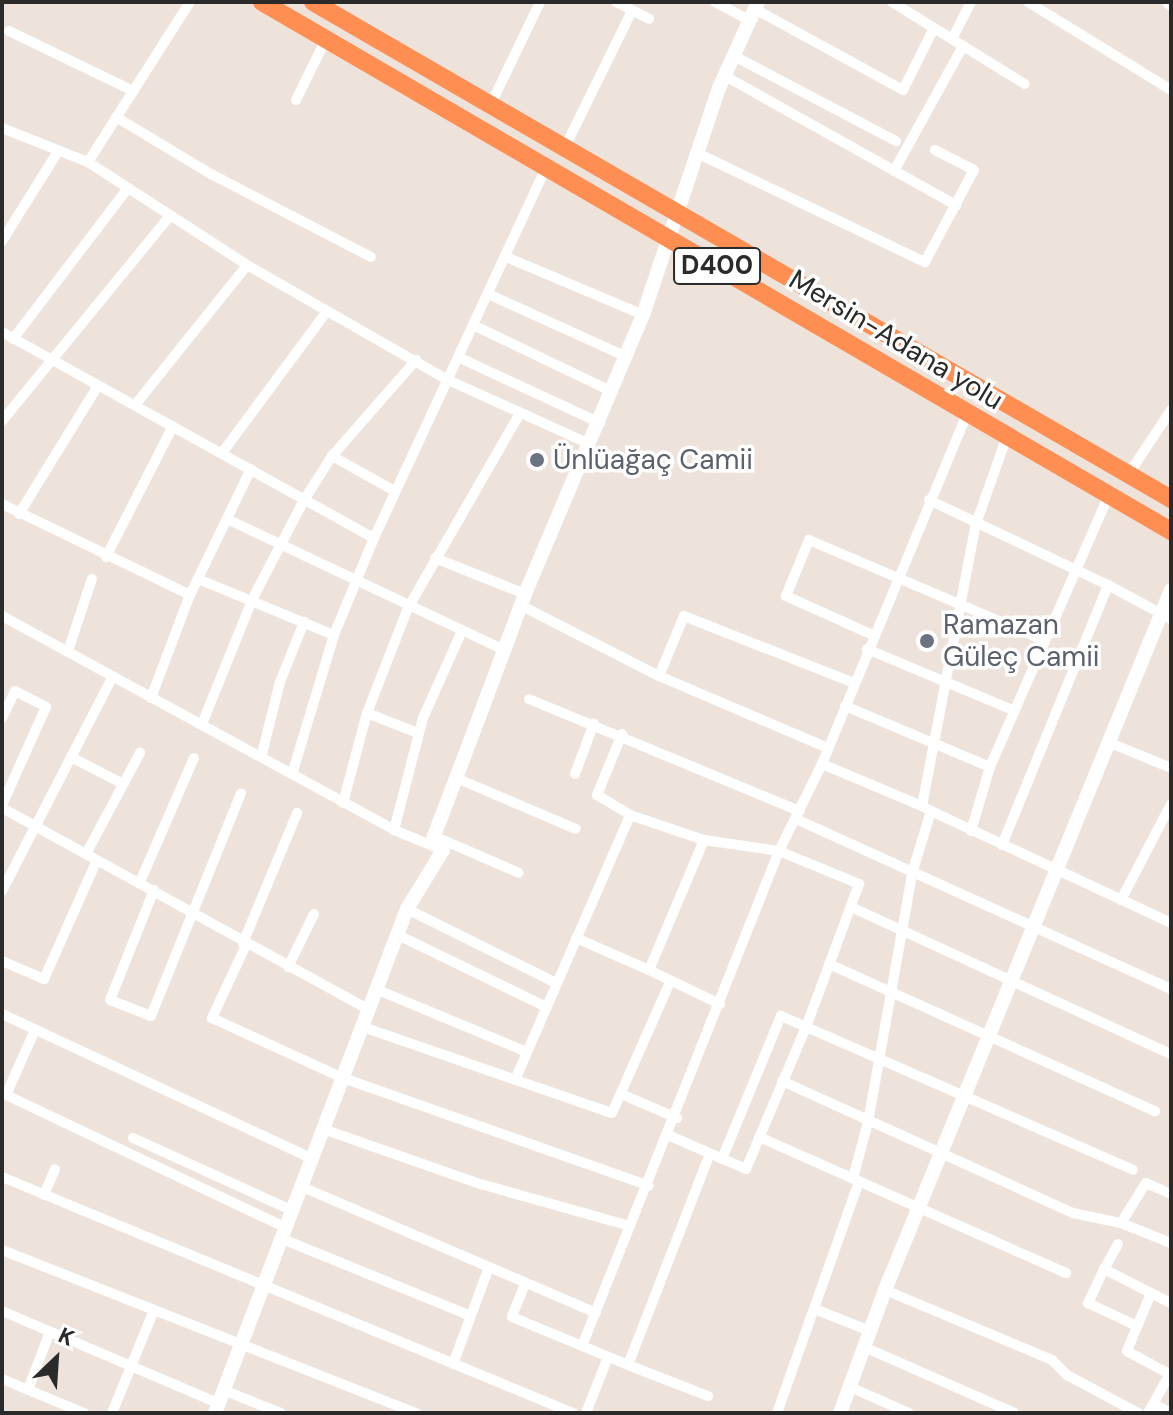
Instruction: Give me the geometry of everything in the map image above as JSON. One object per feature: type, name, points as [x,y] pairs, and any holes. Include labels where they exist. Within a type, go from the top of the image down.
[{"type":"highway","name":"Mersin-Adana yolu","points":[[262,2],[672,240],[966,416],[1171,531]]},
{"type":"highway","name":"Mersin-Adana yolu","points":[[313,2],[1171,499]]},
{"type":"main road","points":[[219,1402],[407,909],[443,850],[434,836],[523,600],[627,357],[672,240],[697,153],[725,76],[755,11]]},
{"type":"main road","points":[[840,1413],[885,1290],[1014,983],[1108,742],[1167,617],[1171,590]]},
{"type":"street","points":[[88,162],[190,2]]},
{"type":"street","points":[[491,104],[540,2]]},
{"type":"street","points":[[616,2],[649,19]]},
{"type":"street","points":[[715,2],[755,11],[903,90],[934,28]]},
{"type":"street","points":[[892,2],[1025,84]]},
{"type":"street","points":[[952,39],[971,2]]},
{"type":"street","points":[[1028,2],[1171,90]]},
{"type":"street","points":[[565,147],[632,11]]},
{"type":"street","points":[[9,31],[133,91]]},
{"type":"street","points":[[296,100],[326,39]]},
{"type":"street","points":[[894,171],[963,46]]},
{"type":"street","points":[[734,56],[896,141]]},
{"type":"street","points":[[725,76],[956,205]]},
{"type":"street","points":[[116,117],[211,174],[371,257]]},
{"type":"street","points":[[2,128],[57,153],[88,162],[247,265],[448,380],[519,415],[590,444]]},
{"type":"street","points":[[697,153],[925,262],[974,170],[935,150]]},
{"type":"street","points":[[2,241],[57,153]]},
{"type":"street","points":[[293,771],[334,635],[374,538],[546,167]]},
{"type":"street","points":[[13,339],[128,188]]},
{"type":"street","points":[[2,421],[49,358],[170,216]]},
{"type":"street","points":[[506,257],[643,315]]},
{"type":"street","points":[[135,405],[247,265]]},
{"type":"street","points":[[488,294],[627,357]]},
{"type":"street","points":[[222,453],[327,311]]},
{"type":"street","points":[[473,325],[613,392]]},
{"type":"street","points":[[2,332],[374,538]]},
{"type":"street","points":[[458,357],[600,423]]},
{"type":"street","points":[[202,724],[252,600],[304,500],[332,456],[416,360]]},
{"type":"street","points":[[19,514],[97,387]]},
{"type":"street","points":[[1128,475],[1171,410]]},
{"type":"street","points":[[343,803],[367,713],[408,608],[519,415]]},
{"type":"street","points":[[582,1346],[670,1136],[779,851],[822,764],[966,416]]},
{"type":"street","points":[[106,557],[173,426]]},
{"type":"street","points":[[777,1413],[817,1310],[856,1180],[927,808],[960,603],[976,524],[1006,439]]},
{"type":"street","points":[[332,456],[395,491]]},
{"type":"street","points":[[151,698],[190,595],[251,469]]},
{"type":"street","points":[[971,831],[990,767],[1073,571],[1108,497]]},
{"type":"street","points":[[929,500],[1108,585],[1167,617]]},
{"type":"street","points":[[2,504],[190,595]]},
{"type":"street","points":[[227,519],[408,608],[504,650]]},
{"type":"street","points":[[875,636],[786,596],[809,540],[1044,640]]},
{"type":"street","points":[[435,558],[523,600],[659,676],[828,748]]},
{"type":"street","points":[[68,651],[92,579]]},
{"type":"street","points":[[198,579],[334,635]]},
{"type":"street","points":[[1002,845],[1108,585]]},
{"type":"street","points":[[2,616],[112,678],[262,754],[343,803],[394,830],[443,850]]},
{"type":"street","points":[[659,676],[684,616],[854,683]]},
{"type":"street","points":[[262,754],[280,682],[304,622]]},
{"type":"street","points":[[394,830],[418,733],[462,631]]},
{"type":"street","points":[[867,649],[1015,711]]},
{"type":"street","points":[[2,891],[31,826],[112,678]]},
{"type":"street","points":[[2,718],[15,691],[46,707],[2,807],[31,826],[140,882],[245,944],[370,1010]]},
{"type":"street","points":[[529,699],[622,734],[1171,989]]},
{"type":"street","points":[[845,706],[990,767]]},
{"type":"street","points":[[367,713],[418,733]]},
{"type":"street","points":[[575,774],[594,723]]},
{"type":"street","points":[[622,734],[597,795],[630,815],[704,840],[779,851],[859,884],[806,1027],[746,1169],[670,1136]]},
{"type":"street","points":[[1108,742],[1171,768]]},
{"type":"street","points":[[86,854],[140,753]]},
{"type":"street","points":[[71,757],[123,784]]},
{"type":"street","points":[[140,882],[194,758]]},
{"type":"street","points":[[822,764],[927,808],[1171,923]]},
{"type":"street","points":[[456,778],[576,829]]},
{"type":"street","points":[[154,890],[110,1000],[151,1016],[241,793]]},
{"type":"street","points":[[1121,900],[1171,804]]},
{"type":"street","points":[[297,813],[212,1018],[343,1078],[649,1186]]},
{"type":"street","points":[[515,1080],[630,815]]},
{"type":"street","points":[[434,836],[519,873]]},
{"type":"street","points":[[649,970],[704,840]]},
{"type":"street","points":[[2,961],[44,979],[97,860]]},
{"type":"street","points":[[851,907],[902,935],[1171,1054]]},
{"type":"street","points":[[407,909],[556,983]]},
{"type":"street","points":[[288,967],[314,914]]},
{"type":"street","points":[[398,935],[546,1007]]},
{"type":"street","points":[[576,938],[720,1004]]},
{"type":"street","points":[[829,964],[892,996],[1155,1111]]},
{"type":"street","points":[[363,1027],[612,1113],[670,982]]},
{"type":"street","points":[[378,990],[527,1052]]},
{"type":"street","points":[[2,1014],[311,1158]]},
{"type":"street","points":[[722,1159],[781,1016],[1133,1170]]},
{"type":"street","points":[[35,1030],[4,1094],[282,1232],[469,1315]]},
{"type":"street","points":[[782,1081],[1073,1213],[1121,1223],[1171,1243]]},
{"type":"street","points":[[621,1094],[677,1118]]},
{"type":"street","points":[[323,1129],[477,1183],[630,1226]]},
{"type":"street","points":[[759,1137],[1066,1273]]},
{"type":"street","points":[[133,1138],[291,1210]]},
{"type":"street","points":[[628,1365],[710,1154]]},
{"type":"street","points":[[44,1195],[55,1169]]},
{"type":"street","points":[[2,1177],[261,1288],[573,1413]]},
{"type":"street","points":[[1121,1223],[1146,1183],[1171,1194]]},
{"type":"street","points":[[300,1186],[596,1313]]},
{"type":"street","points":[[1118,1244],[1088,1303],[1137,1326]]},
{"type":"street","points":[[2,1250],[416,1413]]},
{"type":"street","points":[[453,1364],[489,1267]]},
{"type":"street","points":[[1104,1269],[1171,1303]]},
{"type":"street","points":[[525,1284],[512,1317],[708,1396]]},
{"type":"street","points":[[885,1290],[1052,1360],[1067,1375],[1138,1413]]},
{"type":"street","points":[[1151,1293],[1127,1351],[1170,1375],[1150,1408],[1171,1413]]},
{"type":"street","points":[[112,1413],[154,1310]]},
{"type":"street","points":[[817,1310],[870,1331]]},
{"type":"street","points":[[2,1311],[49,1334],[219,1402],[281,1413]]},
{"type":"street","points":[[28,1390],[49,1334]]},
{"type":"street","points":[[864,1347],[1014,1413]]},
{"type":"street","points":[[586,1413],[608,1357]]},
{"type":"street","points":[[2,1379],[84,1413]]},
{"type":"street","points":[[850,1387],[909,1413]]},
{"type":"place","name":"Ünlüağaç Camii","points":[[537,460]]},
{"type":"place","name":"Ramazan Güleç Camii","points":[[927,641]]}]
